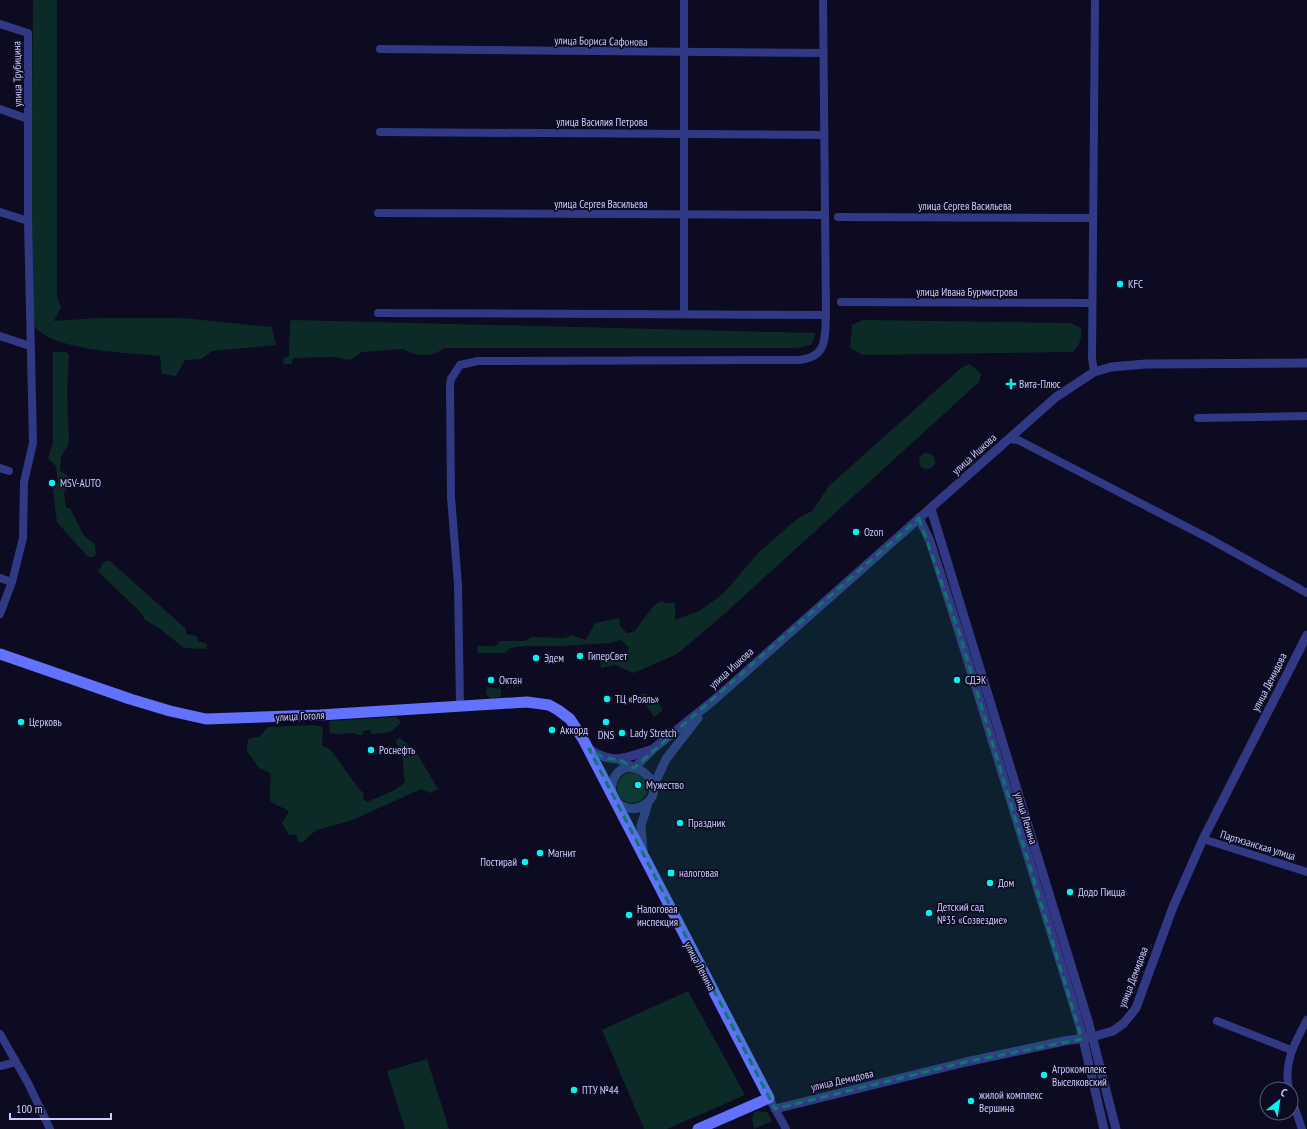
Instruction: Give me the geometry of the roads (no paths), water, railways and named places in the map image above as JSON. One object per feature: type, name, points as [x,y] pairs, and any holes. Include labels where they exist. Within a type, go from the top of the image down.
[{"type":"main road","name":"улица Гоголя","points":[[0,654],[130,699],[170,711],[206,719],[280,717],[527,702],[549,705],[570,719],[589,748],[613,798]]},
{"type":"main road","name":"улица Ленина","points":[[613,798],[768,1098]]},
{"type":"main road","points":[[698,1129],[768,1098]]},
{"type":"street","points":[[684,0],[684,313]]},
{"type":"street","points":[[460,706],[458,584],[451,497],[450,385],[455,370],[460,366],[478,361],[810,359],[818,353],[824,344],[826,315],[823,0]]},
{"type":"street","points":[[1094,372],[1092,358],[1092,304],[1095,0]]},
{"type":"street","name":"улица Трубицина","points":[[0,24],[28,33],[28,119]]},
{"type":"street","name":"улица Бориса Сафонова","points":[[380,48],[684,53],[823,53]]},
{"type":"street","points":[[0,109],[28,119],[28,222],[33,443],[24,482],[23,538],[12,582],[0,614]]},
{"type":"street","name":"улица Василия Петрова","points":[[380,132],[824,135]]},
{"type":"street","points":[[0,212],[28,222]]},
{"type":"street","name":"улица Сергея Васильева","points":[[378,213],[825,215]]},
{"type":"street","name":"улица Сергея Васильева","points":[[838,217],[1093,218]]},
{"type":"street","name":"улица Ивана Бурмистрова","points":[[841,302],[1092,304]]},
{"type":"street","points":[[378,312],[826,315]]},
{"type":"street","points":[[0,336],[30,346]]},
{"type":"street","name":"улица Ишкова","points":[[634,768],[653,749],[714,700],[1056,397],[1094,372],[1110,367],[1146,364],[1307,363]]},
{"type":"street","points":[[1198,418],[1307,416]]},
{"type":"street","points":[[1009,439],[1018,440],[1210,539],[1307,593]]},
{"type":"street","points":[[0,468],[9,471]]},
{"type":"street","name":"улица Ленина","points":[[931,509],[1092,1037],[1116,1129]]},
{"type":"street","name":"улица Ленина","points":[[919,518],[930,541],[959,632],[1080,1026],[1104,1129]]},
{"type":"street","points":[[0,578],[12,582]]},
{"type":"street","name":"улица Демидова","points":[[775,1109],[966,1062],[1064,1040],[1092,1037],[1113,1031],[1120,1027],[1136,1008],[1173,906],[1203,839],[1307,635]]},
{"type":"street","name":"улица Ишкова","points":[[653,787],[666,759],[714,700]]},
{"type":"street","points":[[589,748],[599,755],[620,760],[634,768],[644,771],[649,776],[653,787],[641,826],[644,858]]},
{"type":"street","points":[[620,760],[653,749]]},
{"type":"street","points":[[634,768],[623,770],[616,776],[612,782],[613,798],[625,808],[633,809],[640,808],[648,802]]},
{"type":"street","name":"Партизанская улица","points":[[1203,839],[1307,872]]},
{"type":"street","points":[[1287,1081],[1287,1064],[1292,1050],[1307,1020]]},
{"type":"street","points":[[1218,1021],[1292,1050]]},
{"type":"street","points":[[0,1034],[32,1089],[50,1129]]},
{"type":"street","points":[[0,1066],[16,1062]]},
{"type":"street","name":"улица Ленина","points":[[768,1098],[786,1129]]},
{"type":"place","name":"KFC","points":[[1120,284]]},
{"type":"place","name":"Вита-Плюс","points":[[1011,384]]},
{"type":"place","name":"MSV-AUTO","points":[[52,483]]},
{"type":"place","name":"Ozon","points":[[856,532]]},
{"type":"place","name":"ГиперСвет","points":[[580,656]]},
{"type":"place","name":"Эдем","points":[[536,658]]},
{"type":"place","name":"Октан","points":[[491,680]]},
{"type":"place","name":"СДЭК","points":[[957,680]]},
{"type":"place","name":"ТЦ «Рояль»","points":[[607,699]]},
{"type":"place","name":"Церковь","points":[[21,722]]},
{"type":"place","name":"DNS","points":[[606,722]]},
{"type":"place","name":"Аккорд","points":[[552,730]]},
{"type":"place","name":"Lady Stretch","points":[[622,733]]},
{"type":"place","name":"Роснефть","points":[[371,750]]},
{"type":"place","name":"Мужество","points":[[638,785]]},
{"type":"place","name":"Праздник","points":[[680,823]]},
{"type":"place","name":"Магнит","points":[[540,853]]},
{"type":"place","name":"Постирай","points":[[525,862]]},
{"type":"place","name":"налоговая","points":[[671,873]]},
{"type":"place","name":"Дом","points":[[990,883]]},
{"type":"place","name":"Додо Пицца","points":[[1070,892]]},
{"type":"place","name":"Детский сад №35 «Созвездие»","points":[[929,913]]},
{"type":"place","name":"Налоговая инспекция","points":[[629,915]]},
{"type":"place","name":"Агрокомплекс Выселковский","points":[[1044,1075]]},
{"type":"place","name":"ПТУ №44","points":[[574,1090]]},
{"type":"place","name":"жилой комплекс Вершина","points":[[971,1101]]}]
